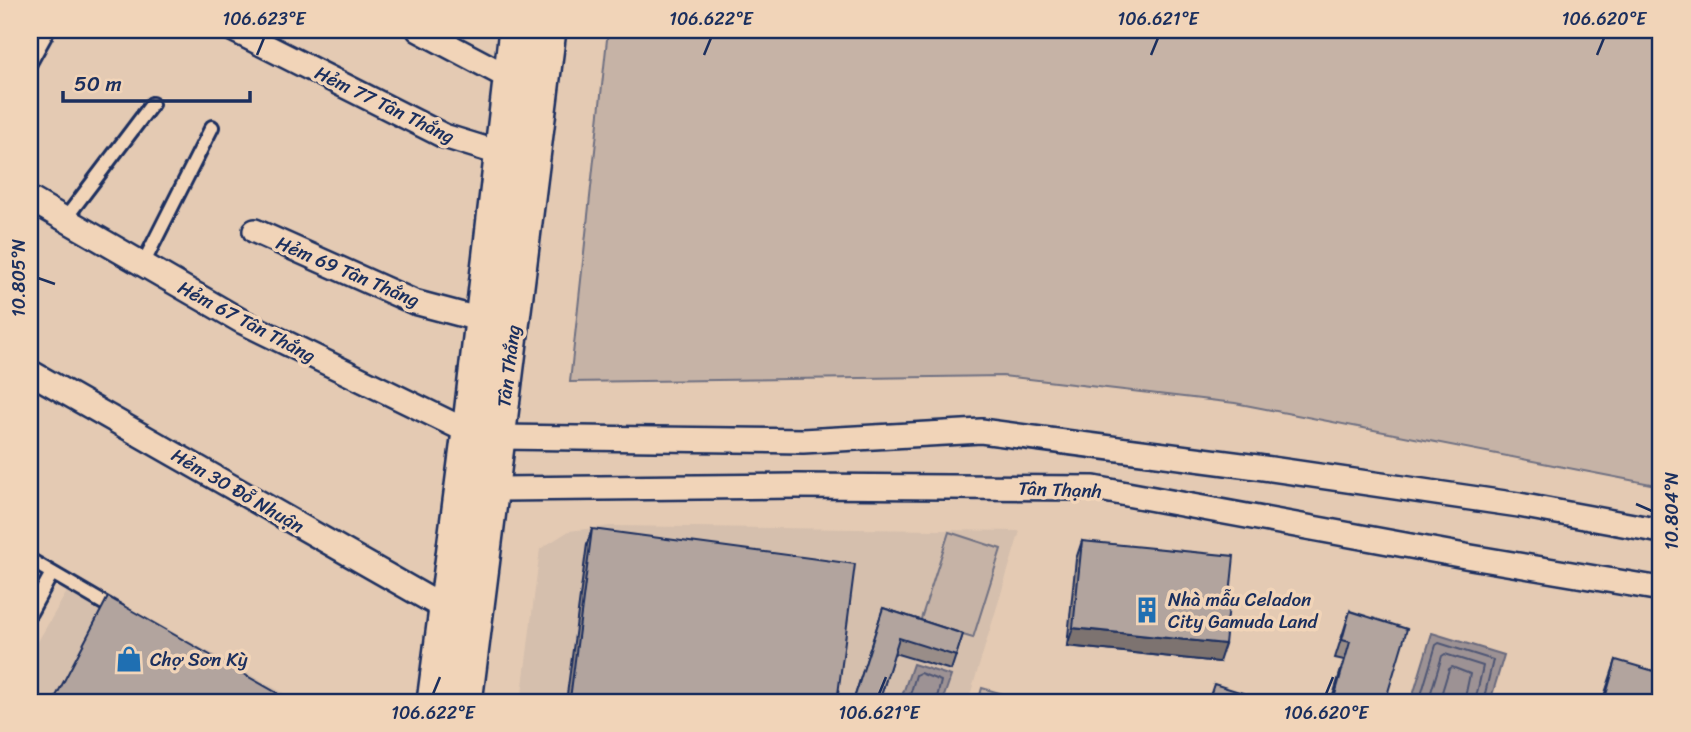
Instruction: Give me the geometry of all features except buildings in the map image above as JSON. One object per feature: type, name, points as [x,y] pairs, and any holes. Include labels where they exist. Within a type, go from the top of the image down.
[{"type":"street","name":"Hẻm 77 Tân Thắng","points":[[234,30],[444,136],[502,154]]},
{"type":"street","points":[[419,30],[510,78],[543,80]]},
{"type":"street","name":"Tân Thắng","points":[[484,435],[482,320],[516,30]]},
{"type":"street","name":"Tân Thắng","points":[[465,702],[477,489],[550,30]]},
{"type":"street","name":"Hẻm 67 Tân Thắng","points":[[30,199],[243,322],[484,435]]},
{"type":"street","name":"Hẻm 69 Tân Thắng","points":[[255,231],[414,302],[482,320]]},
{"type":"street","name":"Hẻm 30 Đỗ Nhuận","points":[[30,372],[446,609]]},
{"type":"street","points":[[484,435],[803,441],[981,431],[1519,505],[1661,531]]},
{"type":"street","name":"Tân Thạnh","points":[[477,489],[795,486],[1094,488],[1661,589]]},
{"type":"street","name":"Tân Thắng","points":[[434,702],[446,609],[477,489]]},
{"type":"lane","points":[[30,63],[46,34]]},
{"type":"lane","points":[[65,219],[152,104]]},
{"type":"lane","points":[[143,264],[212,127]]},
{"type":"lane","points":[[30,561],[135,621]]},
{"type":"lane","points":[[30,612],[52,573]]},
{"type":"shaded area","points":[[608,30],[1661,30],[1661,486],[1235,403],[1003,376],[570,382]]},
{"type":"shaded area","points":[[611,526],[1020,531],[968,702],[521,702],[540,549],[569,531]]},
{"type":"shaded area","points":[[949,532],[1001,549],[973,638],[920,622]]},
{"type":"shaded area","points":[[75,578],[300,702],[30,702],[30,655]]},
{"type":"shaded area","points":[[982,688],[1031,702],[978,702]]},
{"type":"water","points":[[1432,633],[1504,655],[1490,702],[1411,702]]},
{"type":"water","points":[[913,664],[951,676],[942,702],[900,702]]},
{"type":"place","name":"Nhà mẫu Celadon City Gamuda Land","points":[[1147,610]]},
{"type":"place","name":"Chợ Sơn Kỳ","points":[[129,659]]}]
